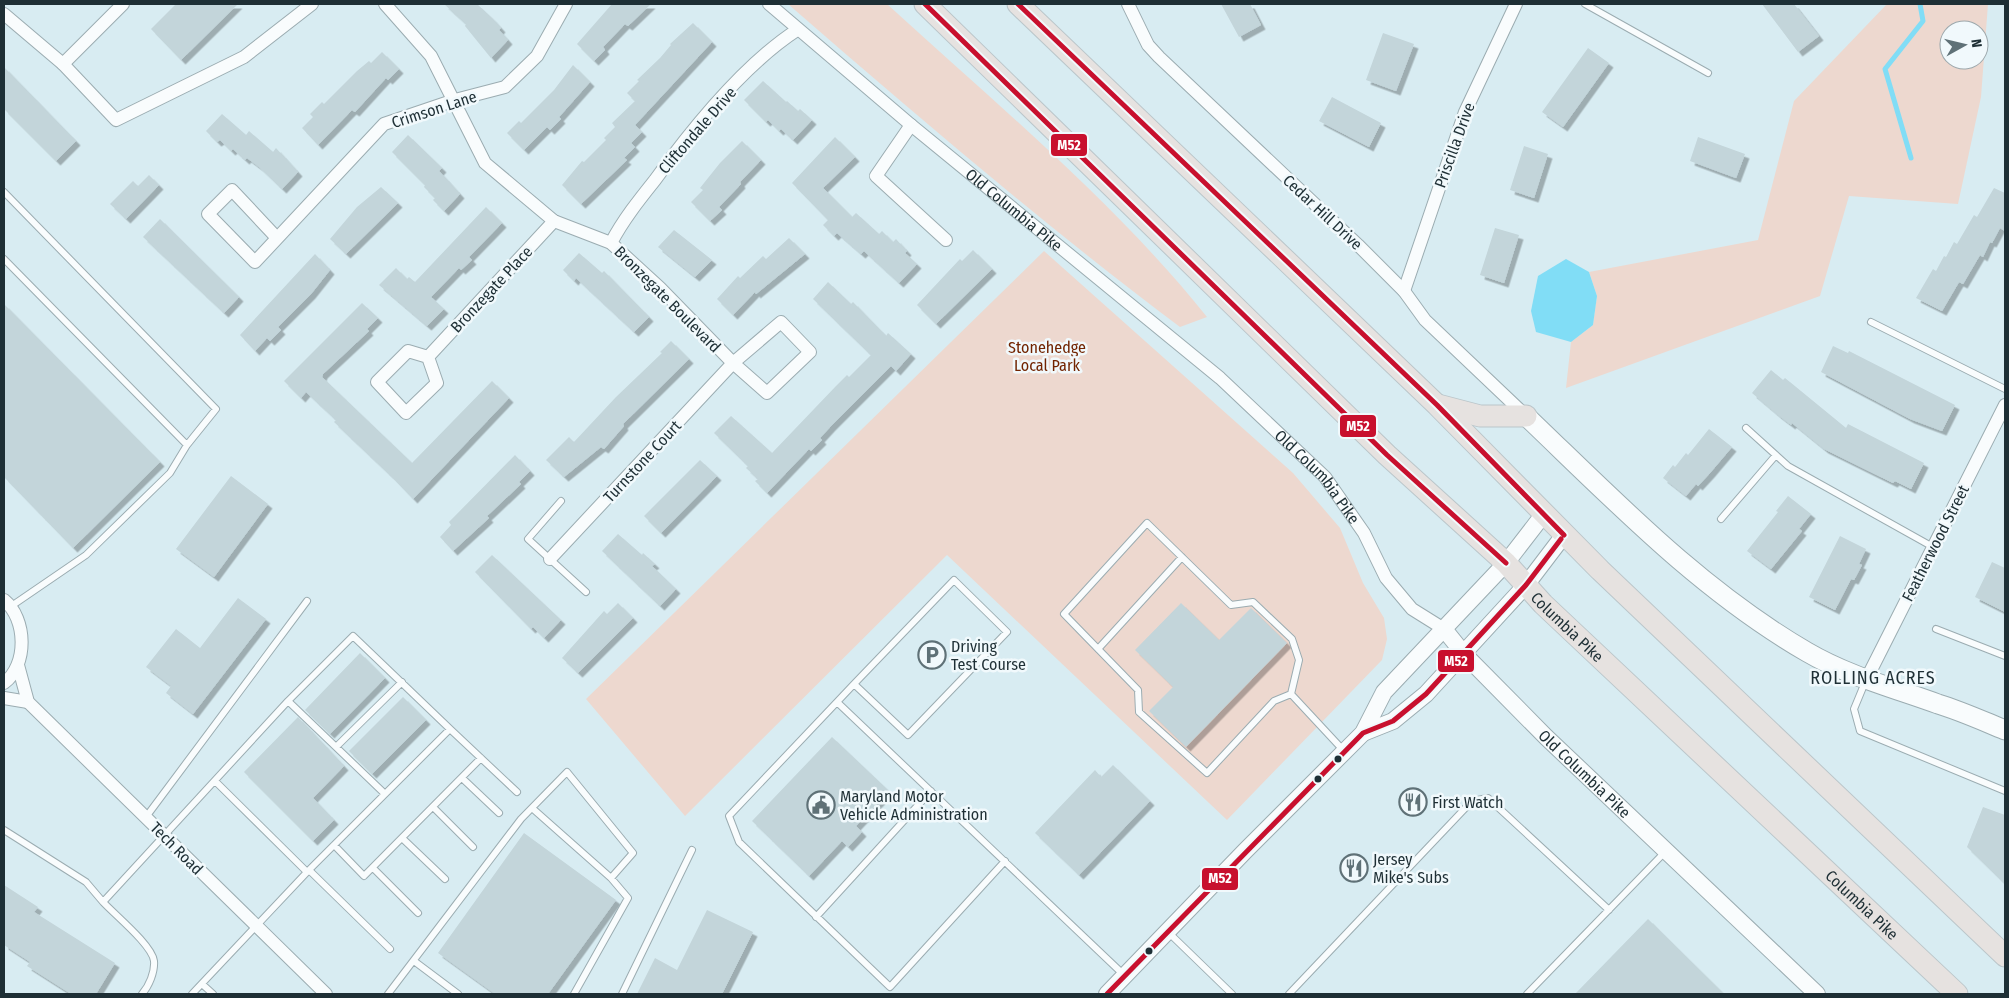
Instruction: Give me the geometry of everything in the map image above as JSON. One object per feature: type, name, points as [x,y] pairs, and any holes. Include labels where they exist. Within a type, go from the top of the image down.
[{"type":"highway","name":"Columbia Pike","points":[[925,4],[1387,455],[1506,563],[1543,604],[1957,994]]},
{"type":"highway","points":[[1018,4],[1436,405],[1543,515],[1782,746],[2005,956]]},
{"type":"highway","points":[[1436,405],[1480,416],[1526,416]]},
{"type":"main road","points":[[1526,416],[1685,566],[1737,607],[1809,653],[1866,680],[1940,704],[2005,730]]},
{"type":"street","points":[[63,64],[122,4]]},
{"type":"street","points":[[4,14],[63,64],[116,120],[244,58],[312,4]]},
{"type":"street","name":"Bronzegate Boulevard","points":[[385,4],[432,56],[484,163],[554,221],[611,243],[660,288],[733,363],[767,393],[810,352],[781,322],[733,363]]},
{"type":"street","name":"Crimson Lane","points":[[276,238],[232,190],[208,214],[255,262],[384,124],[455,100],[505,87],[537,56],[566,4]]},
{"type":"street","name":"Old Columbia Pike","points":[[769,4],[797,30],[911,125],[1220,378],[1325,477],[1364,533],[1386,578],[1412,609],[1444,629],[1464,654],[1665,852],[1817,994]]},
{"type":"street","name":"Cedar Hill Drive","points":[[1128,4],[1148,45],[1159,58],[1404,290],[1425,320],[1526,416]]},
{"type":"street","name":"Priscilla Drive","points":[[1404,290],[1464,112],[1516,4]]},
{"type":"street","name":"Cliftondale Drive","points":[[611,243],[621,225],[676,150],[721,98],[781,40],[797,30]]},
{"type":"street","points":[[911,125],[876,176],[946,240]]},
{"type":"street","name":"Bronzegate Place","points":[[428,356],[554,221]]},
{"type":"street","points":[[408,351],[428,356],[437,383],[406,413],[377,382],[408,351]]},
{"type":"street","name":"Turnstone Court","points":[[550,559],[733,363]]},
{"type":"street","name":"Featherwood Street","points":[[1866,680],[2005,406]]},
{"type":"street","points":[[1107,994],[1363,733],[1384,692],[1506,563],[1543,515]]},
{"type":"street","points":[[1363,733],[1393,721],[1411,708],[1464,654],[1526,585],[1564,535]]},
{"type":"street","points":[[4,683],[9,679],[18,664],[22,647],[19,624],[7,603]]},
{"type":"street","points":[[4,698],[28,702],[18,664]]},
{"type":"street","name":"Tech Road","points":[[28,702],[326,994]]},
{"type":"lane","points":[[1585,4],[1708,73]]},
{"type":"lane","points":[[4,192],[216,409],[187,445],[170,473],[86,555],[7,603]]},
{"type":"lane","points":[[4,259],[187,445]]},
{"type":"lane","points":[[1871,322],[2005,389]]},
{"type":"lane","points":[[1746,428],[1788,466],[1932,547]]},
{"type":"lane","points":[[1721,519],[1776,455]]},
{"type":"lane","points":[[561,501],[528,539],[586,592]]},
{"type":"lane","points":[[1148,523],[1231,605],[1253,602],[1292,638],[1299,660],[1291,694],[1274,701],[1207,773],[1139,712],[1138,690],[1064,614],[1148,523]]},
{"type":"lane","points":[[1098,649],[1182,557]]},
{"type":"lane","points":[[854,684],[908,735],[1007,632],[954,580],[854,684],[729,816],[739,842],[890,987],[1005,862]]},
{"type":"lane","points":[[146,817],[307,601]]},
{"type":"lane","points":[[1936,629],[2005,656]]},
{"type":"lane","points":[[103,902],[288,700],[353,636],[516,792]]},
{"type":"lane","points":[[1866,680],[1854,709],[1860,731],[2005,790]]},
{"type":"lane","points":[[336,747],[402,682]]},
{"type":"lane","points":[[1291,694],[1344,752]]},
{"type":"lane","points":[[288,700],[384,794]]},
{"type":"lane","points":[[838,702],[1125,976]]},
{"type":"lane","points":[[192,994],[308,871],[450,729]]},
{"type":"lane","points":[[334,845],[364,876],[481,758]]},
{"type":"lane","points":[[388,994],[521,819],[567,772],[633,853],[611,878]]},
{"type":"lane","points":[[462,778],[499,813]]},
{"type":"lane","points":[[215,781],[390,949]]},
{"type":"lane","points":[[816,917],[931,791]]},
{"type":"lane","points":[[1289,994],[1472,802],[1488,798],[1609,910]]},
{"type":"lane","points":[[433,807],[473,847]]},
{"type":"lane","points":[[532,808],[611,878],[628,898],[574,994]]},
{"type":"lane","points":[[4,830],[86,882],[150,950],[154,962],[152,978],[142,994]]},
{"type":"lane","points":[[402,838],[445,878]]},
{"type":"lane","points":[[622,994],[692,850]]},
{"type":"lane","points":[[1527,994],[1665,852]]},
{"type":"lane","points":[[372,868],[418,913]]},
{"type":"lane","points":[[1167,932],[1230,994]]},
{"type":"lane","points":[[414,961],[458,994]]},
{"type":"lane","points":[[202,984],[213,994]]},
{"type":"green space","points":[[788,4],[887,4],[1053,154],[1094,194],[1171,275],[1207,317],[1180,327],[1030,209],[932,128]]},
{"type":"green space","points":[[1887,4],[1988,4],[1987,20],[1939,20],[1939,70],[1983,70],[1981,97],[1958,204],[1849,196],[1820,296],[1566,388],[1571,342],[1593,325],[1597,296],[1589,272],[1758,240],[1794,101]]},
{"type":"green space","name":"Stonehedge Local Park","points":[[1044,251],[1293,473],[1340,528],[1363,583],[1384,618],[1387,639],[1382,660],[1227,820],[947,555],[685,816],[586,699]]},
{"type":"water","points":[[1566,259],[1589,272],[1597,296],[1593,325],[1571,342],[1536,332],[1531,311],[1538,276]]},
{"type":"building","points":[[176,4],[238,4],[181,60],[151,29]]},
{"type":"building","points":[[444,4],[477,4],[501,28],[499,30],[508,40],[491,58],[465,26],[466,24]]},
{"type":"building","points":[[612,4],[651,4],[628,26],[625,24],[603,47],[605,50],[594,61],[577,44]]},
{"type":"building","points":[[1221,4],[1250,4],[1261,25],[1239,37]]},
{"type":"building","points":[[1762,4],[1794,4],[1819,36],[1798,52]]},
{"type":"building","points":[[693,23],[712,42],[635,125],[642,132],[631,143],[635,147],[624,158],[627,160],[581,204],[562,185],[582,161],[584,162],[606,140],[604,138],[615,127],[612,123],[635,101],[627,93],[639,81],[637,80],[660,58],[670,44]]},
{"type":"building","points":[[1383,33],[1414,44],[1396,91],[1366,80]]},
{"type":"building","points":[[1588,48],[1609,63],[1563,127],[1542,112]]},
{"type":"building","points":[[382,52],[399,69],[388,80],[386,78],[355,112],[352,110],[318,145],[302,128],[313,117],[310,114],[322,102],[324,104],[357,71],[369,61],[371,63]]},
{"type":"building","points":[[573,65],[590,82],[559,117],[561,119],[550,130],[547,127],[524,150],[507,133],[519,121],[521,123],[554,90]]},
{"type":"building","points":[[4,67],[76,141],[56,161],[4,109]]},
{"type":"building","points":[[763,81],[786,102],[798,111],[800,109],[812,120],[793,140],[781,129],[779,131],[768,120],[766,122],[744,100]]},
{"type":"building","points":[[1332,97],[1381,123],[1369,147],[1319,121]]},
{"type":"building","points":[[222,114],[246,135],[249,131],[273,152],[276,148],[298,172],[282,189],[259,167],[247,158],[245,160],[233,149],[231,151],[220,140],[217,142],[206,131]]},
{"type":"building","points":[[408,135],[442,168],[439,171],[460,194],[444,211],[433,200],[435,198],[424,187],[425,185],[392,152]]},
{"type":"building","points":[[835,137],[855,157],[823,188],[852,217],[856,213],[879,234],[882,231],[893,242],[896,239],[907,251],[905,253],[917,264],[899,283],[864,251],[861,254],[837,233],[834,236],[823,225],[828,220],[792,183]]},
{"type":"building","points":[[1698,137],[1745,154],[1736,178],[1690,161]]},
{"type":"building","points":[[742,141],[761,160],[719,207],[722,210],[710,221],[691,202],[703,190],[700,188],[720,163]]},
{"type":"building","points":[[1524,146],[1548,154],[1534,198],[1510,190]]},
{"type":"building","points":[[149,175],[159,185],[126,219],[110,204],[133,181],[138,186]]},
{"type":"building","points":[[381,187],[398,203],[346,254],[330,239],[357,207]]},
{"type":"building","points":[[1994,188],[2005,193],[2005,231],[2000,228],[1992,243],[1990,242],[1983,257],[1980,255],[1963,284],[1959,282],[1942,311],[1916,298],[1933,269],[1936,271],[1954,242],[1957,244],[1974,215],[1977,217]]},
{"type":"building","points":[[486,207],[502,223],[469,257],[472,260],[461,270],[459,268],[431,297],[444,309],[427,326],[379,285],[396,268],[407,279],[409,277],[415,282]]},
{"type":"building","points":[[160,219],[239,297],[224,313],[143,237]]},
{"type":"building","points":[[1495,228],[1519,235],[1504,283],[1480,275]]},
{"type":"building","points":[[674,230],[712,260],[695,277],[658,247]]},
{"type":"building","points":[[789,238],[805,254],[756,294],[755,292],[733,315],[717,299],[738,276],[740,278],[763,256],[766,259]]},
{"type":"building","points":[[973,250],[992,269],[936,324],[917,305],[960,259],[962,261]]},
{"type":"building","points":[[579,253],[602,273],[604,271],[649,317],[634,332],[576,278],[574,281],[563,270]]},
{"type":"building","points":[[315,254],[330,270],[311,294],[278,327],[281,330],[270,341],[267,338],[255,351],[240,335]]},
{"type":"building","points":[[828,282],[851,304],[853,302],[886,336],[888,333],[911,354],[896,371],[891,366],[831,426],[820,438],[822,440],[811,451],[809,449],[767,493],[755,481],[758,479],[746,468],[748,466],[714,433],[731,416],[772,453],[847,375],[849,377],[871,355],[813,299]]},
{"type":"building","points":[[362,303],[378,318],[367,329],[369,331],[322,377],[412,463],[492,381],[509,398],[413,499],[306,392],[301,398],[284,381]]},
{"type":"building","points":[[4,304],[160,462],[73,548],[4,477]]},
{"type":"building","points":[[671,341],[689,359],[623,424],[624,426],[604,449],[601,447],[564,477],[546,460],[569,437],[574,442],[616,397],[662,353],[660,352]]},
{"type":"building","points":[[1833,346],[1848,353],[1849,351],[1955,405],[1942,431],[1910,419],[1821,372]]},
{"type":"building","points":[[1771,370],[1783,380],[1785,378],[1846,428],[1848,424],[1924,463],[1911,489],[1895,481],[1893,483],[1824,449],[1752,393]]},
{"type":"building","points":[[1709,429],[1732,447],[1698,486],[1696,484],[1686,496],[1663,478],[1686,453],[1688,455]]},
{"type":"building","points":[[515,455],[530,471],[519,482],[521,484],[487,516],[489,518],[453,551],[440,537],[451,525],[449,522]]},
{"type":"building","points":[[700,460],[717,476],[661,533],[644,516]]},
{"type":"building","points":[[231,476],[268,504],[214,577],[176,549]]},
{"type":"building","points":[[1788,496],[1811,514],[1799,529],[1802,531],[1771,569],[1747,551],[1778,512],[1776,511]]},
{"type":"building","points":[[618,534],[655,564],[652,566],[676,589],[660,606],[602,551]]},
{"type":"building","points":[[1840,536],[1866,549],[1859,564],[1862,565],[1854,580],[1851,579],[1835,610],[1809,597]]},
{"type":"building","points":[[492,555],[561,620],[544,638],[533,627],[531,629],[475,572]]},
{"type":"building","points":[[1992,562],[2005,568],[2005,612],[1975,597]]},
{"type":"building","points":[[238,598],[266,619],[193,714],[166,693],[171,686],[146,667],[176,629],[200,648]]},
{"type":"building","points":[[618,603],[633,618],[578,673],[562,658],[604,611],[607,614]]},
{"type":"building","points":[[1181,603],[1219,640],[1251,608],[1287,643],[1186,747],[1149,711],[1173,687],[1135,650]]},
{"type":"building","points":[[360,653],[385,678],[330,734],[305,710]]},
{"type":"building","points":[[403,697],[426,720],[372,774],[349,751]]},
{"type":"building","points":[[298,717],[344,766],[313,798],[334,820],[313,841],[244,772]]},
{"type":"building","points":[[832,737],[889,791],[856,826],[862,832],[848,847],[842,841],[809,876],[752,821]]},
{"type":"building","points":[[1113,765],[1150,801],[1079,875],[1035,833],[1095,770],[1101,777]]},
{"type":"building","points":[[1983,807],[2005,815],[2005,884],[1967,847]]},
{"type":"building","points":[[524,833],[616,900],[548,994],[495,994],[438,953]]},
{"type":"building","points":[[4,885],[38,907],[34,912],[115,963],[96,994],[71,994],[27,966],[30,962],[4,945]]},
{"type":"building","points":[[707,910],[753,932],[722,994],[637,994],[655,958],[677,970]]},
{"type":"building","points":[[1648,919],[1724,994],[1575,994]]},
{"type":"waterway","points":[[1911,158],[1885,69],[1923,21],[1920,4]]},
{"type":"transit line","name":"M52","points":[[925,4],[1387,455],[1506,563]]},
{"type":"transit line","name":"M52","points":[[1018,4],[1437,405],[1564,535]]},
{"type":"transit line","name":"M52","points":[[1107,994],[1363,733],[1393,721],[1426,694],[1526,585],[1561,539]]},
{"type":"place","name":"Driving Test Course","points":[[932,655]]},
{"type":"place","name":"First Watch","points":[[1413,802]]},
{"type":"place","name":"Maryland Motor Vehicle Administration","points":[[821,805]]},
{"type":"place","name":"Jersey Mike's Subs","points":[[1354,868]]},
{"type":"district","name":"ROLLING ACRES","points":[[1873,678]]}]
